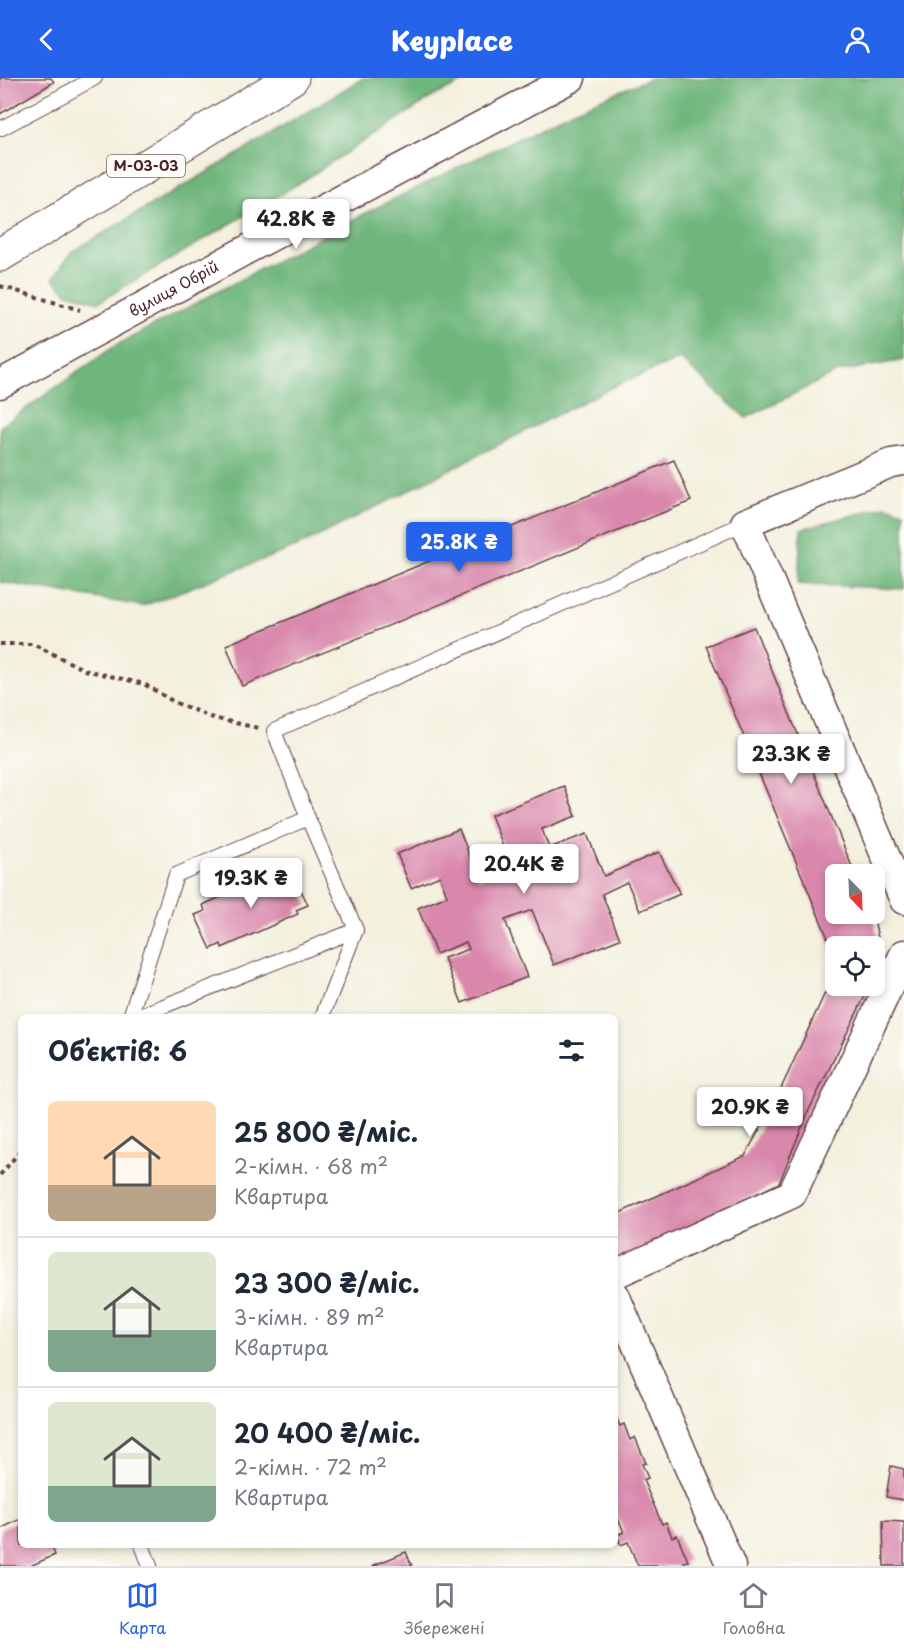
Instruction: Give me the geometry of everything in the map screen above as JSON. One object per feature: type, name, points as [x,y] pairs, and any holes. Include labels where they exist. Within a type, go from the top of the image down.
[{"type":"highway","name":"М-03-03","points":[[0,255],[292,78]]},
{"type":"street","name":"вулиця Обрій","points":[[0,384],[258,243],[571,78]]},
{"type":"street","points":[[904,461],[891,463],[745,523],[904,900]]},
{"type":"street","points":[[618,1273],[792,1194],[904,954]]},
{"type":"street","points":[[618,1301],[731,1566]]},
{"type":"lane","points":[[0,129],[95,78]]},
{"type":"lane","points":[[323,1014],[356,930],[308,819],[274,731],[745,523]]},
{"type":"lane","points":[[131,1014],[176,875],[308,819]]},
{"type":"lane","points":[[144,1014],[356,930]]},
{"type":"lane","points":[[143,1548],[150,1566]]},
{"type":"path","points":[[0,644],[33,644],[85,670],[144,684],[174,702],[213,718],[274,731]]},
{"type":"path","points":[[0,1175],[18,1154]]},
{"type":"green space","points":[[363,78],[471,78],[432,97],[301,182],[99,302],[68,293],[53,279],[71,252]]},
{"type":"green space","points":[[651,78],[904,78],[904,360],[837,372],[746,418],[680,359],[608,389],[301,545],[143,606],[0,582],[0,427],[115,346],[368,212],[576,109]]},
{"type":"green space","points":[[886,506],[904,511],[904,589],[798,584],[801,529]]},
{"type":"building","points":[[0,78],[51,78],[54,82],[0,114]]},
{"type":"building","points":[[674,460],[691,501],[242,686],[226,645]]},
{"type":"building","points":[[754,627],[851,864],[825,864],[825,924],[875,924],[878,936],[827,936],[706,646]]},
{"type":"building","points":[[564,786],[576,816],[542,829],[549,848],[587,834],[604,876],[659,852],[680,894],[640,911],[627,882],[602,894],[620,939],[554,965],[532,910],[505,920],[527,977],[462,1003],[444,958],[469,949],[466,942],[436,954],[418,908],[447,896],[440,876],[411,888],[397,854],[459,829],[479,880],[511,867],[491,815]]},
{"type":"building","points":[[278,871],[281,876],[292,871],[308,905],[296,910],[298,914],[222,948],[221,944],[211,949],[195,915],[205,911],[203,905]]},
{"type":"building","points":[[825,993],[825,996],[865,996],[809,1110],[779,1183],[618,1262],[618,1214],[745,1156],[778,1095]]},
{"type":"building","points":[[618,1421],[620,1426],[624,1424],[630,1440],[635,1437],[646,1463],[642,1464],[648,1478],[643,1480],[662,1524],[666,1522],[672,1537],[677,1535],[688,1561],[684,1562],[686,1566],[638,1566],[628,1542],[621,1545],[618,1535],[624,1532],[618,1518]]},
{"type":"building","points":[[891,1466],[904,1469],[904,1500],[886,1497]]},
{"type":"building","points":[[18,1520],[18,1548],[52,1548],[55,1555],[30,1566],[0,1566],[0,1529]]},
{"type":"building","points":[[883,1521],[904,1522],[904,1566],[884,1566]]},
{"type":"building","points":[[406,1552],[412,1566],[372,1566]]}]
